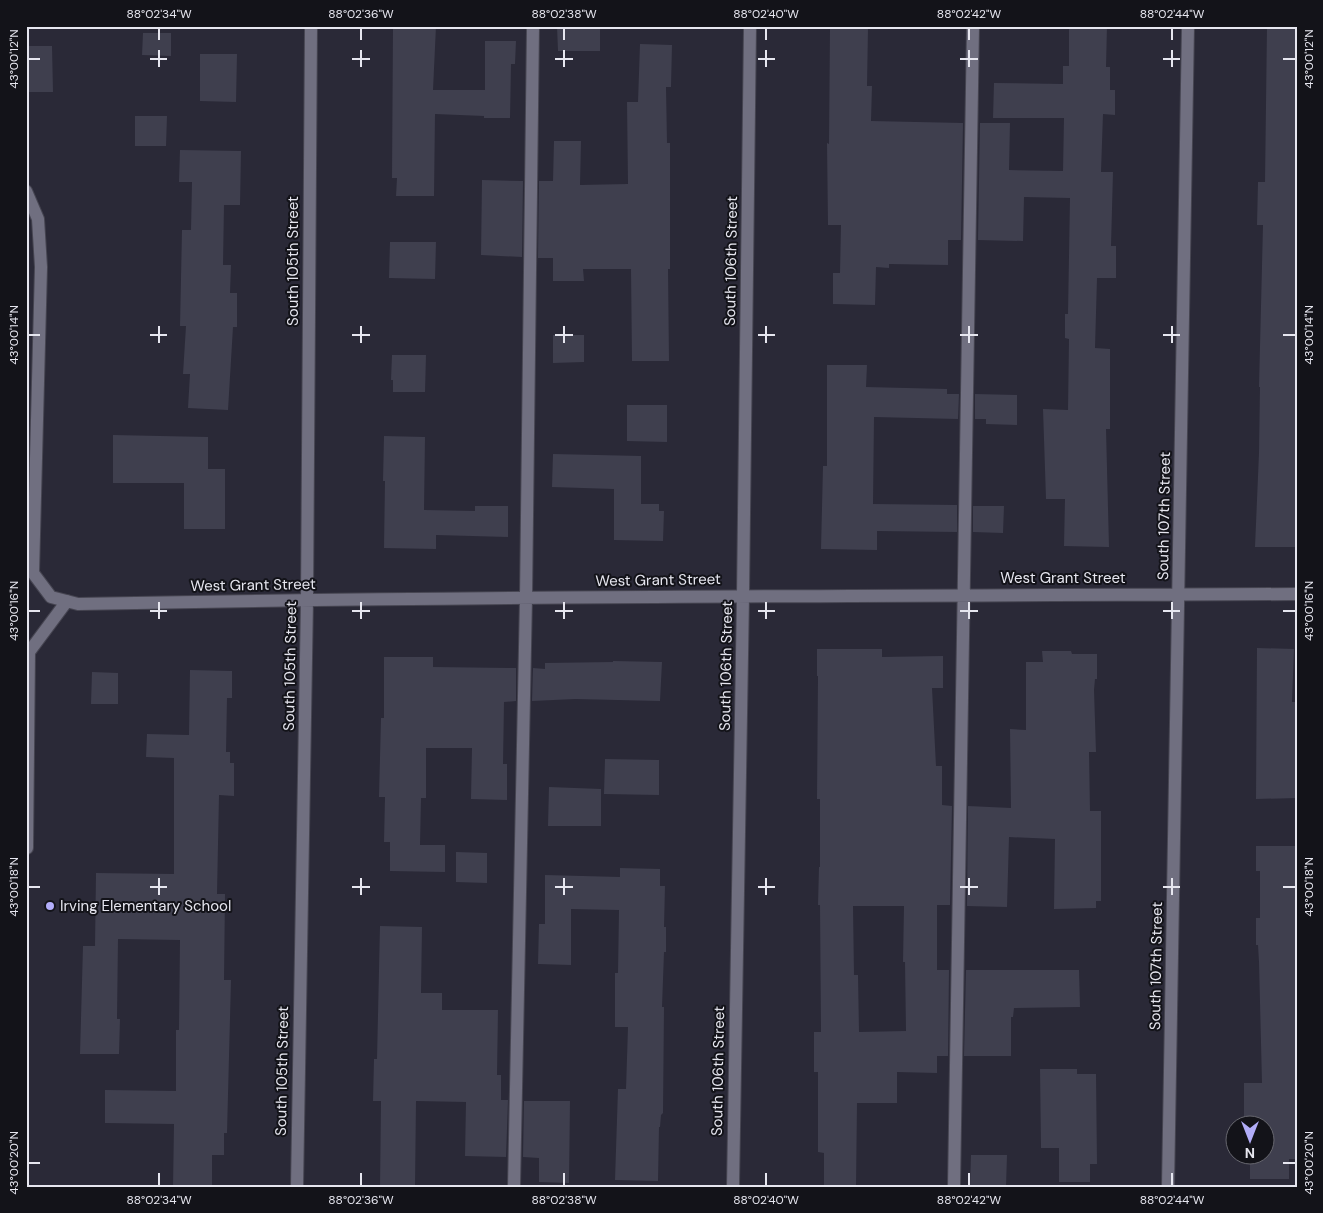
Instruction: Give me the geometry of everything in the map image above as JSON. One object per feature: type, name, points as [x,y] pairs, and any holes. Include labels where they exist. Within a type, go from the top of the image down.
[{"type":"street","name":"South 105th Street","points":[[297,1187],[308,600],[311,26]]},
{"type":"street","points":[[514,1187],[526,598],[533,26]]},
{"type":"street","name":"South 106th Street","points":[[732,1187],[743,596],[750,26]]},
{"type":"street","points":[[954,1187],[973,26]]},
{"type":"street","name":"South 107th Street","points":[[1168,1187],[1188,26]]},
{"type":"street","name":"West Grant Street","points":[[26,191],[38,219],[40,267],[32,573],[51,598],[78,604],[743,596],[1297,594]]},
{"type":"street","points":[[27,848],[29,652],[67,601]]},
{"type":"building","points":[[393,26],[436,26],[433,90],[485,90],[485,41],[516,41],[515,64],[511,64],[510,118],[435,114],[434,196],[396,196],[397,178],[392,178]]},
{"type":"building","points":[[557,26],[600,26],[600,51],[558,51]]},
{"type":"building","points":[[1069,26],[1107,26],[1106,67],[1110,67],[1110,90],[1115,90],[1115,115],[1103,114],[1101,172],[1113,172],[1111,246],[1116,246],[1116,278],[1097,278],[1095,348],[1110,349],[1110,429],[1106,429],[1109,547],[1064,546],[1065,499],[1046,499],[1043,409],[1068,410],[1069,339],[1065,338],[1065,314],[1068,314],[1070,198],[1024,197],[1023,241],[978,240],[980,123],[1010,123],[1009,170],[1063,171],[1064,118],[993,118],[994,83],[1063,84],[1063,66],[1069,66]]},
{"type":"building","points":[[1267,26],[1297,26],[1297,547],[1255,547],[1259,453],[1263,225],[1257,225],[1258,182],[1265,182]]},
{"type":"building","points":[[830,28],[868,28],[867,86],[872,86],[871,121],[963,123],[961,240],[948,240],[948,265],[889,264],[889,268],[876,267],[875,305],[833,304],[833,273],[840,273],[841,225],[828,225],[827,143],[829,144]]},
{"type":"building","points":[[143,33],[171,33],[171,56],[142,55]]},
{"type":"building","points":[[640,44],[672,45],[671,87],[666,87],[667,143],[670,143],[669,361],[632,361],[631,269],[583,269],[584,281],[553,281],[553,258],[538,258],[539,181],[553,181],[554,141],[581,141],[580,185],[628,184],[627,102],[638,102]]},
{"type":"building","points":[[26,46],[52,46],[53,92],[26,92]]},
{"type":"building","points":[[200,54],[237,54],[236,102],[200,101]]},
{"type":"building","points":[[135,116],[167,116],[166,146],[135,146]]},
{"type":"building","points":[[180,150],[241,151],[240,205],[224,205],[223,265],[231,265],[230,293],[237,293],[237,327],[233,327],[228,410],[188,408],[190,374],[183,374],[186,326],[180,326],[182,230],[191,230],[192,182],[179,182]]},
{"type":"building","points":[[482,180],[523,181],[522,257],[481,255]]},
{"type":"building","points":[[390,242],[436,242],[435,279],[389,278]]},
{"type":"building","points":[[553,335],[584,335],[584,362],[553,363]]},
{"type":"building","points":[[392,355],[426,355],[425,392],[393,392],[393,380],[391,380]]},
{"type":"building","points":[[827,365],[867,365],[866,387],[947,389],[947,394],[959,394],[958,419],[874,417],[873,504],[957,505],[957,532],[877,531],[877,550],[821,549],[823,466],[827,466]]},
{"type":"building","points":[[975,394],[1017,395],[1017,425],[986,424],[986,419],[975,419]]},
{"type":"building","points":[[627,405],[667,405],[667,442],[627,441]]},
{"type":"building","points":[[113,435],[208,437],[208,469],[225,469],[225,529],[184,529],[184,483],[113,483]]},
{"type":"building","points":[[384,436],[425,437],[424,510],[475,511],[475,506],[508,506],[508,537],[436,535],[436,549],[384,548]]},
{"type":"building","points":[[553,454],[641,456],[641,504],[659,504],[659,511],[664,511],[663,541],[614,540],[614,489],[552,487]]},
{"type":"building","points":[[973,506],[1004,506],[1003,533],[973,532]]},
{"type":"building","points":[[1257,648],[1294,649],[1292,702],[1297,702],[1297,798],[1256,799]]},
{"type":"building","points":[[817,649],[882,649],[882,657],[943,656],[943,688],[932,688],[936,766],[942,766],[942,805],[952,806],[950,905],[937,905],[937,970],[949,970],[948,1056],[937,1056],[937,1073],[897,1072],[897,1103],[857,1103],[856,1187],[824,1187],[824,1153],[818,1152],[818,1072],[814,1072],[814,1032],[821,1032],[820,905],[818,905],[820,799],[817,799]],"holes":[[[853,906],[904,906],[903,962],[905,962],[906,1031],[859,1032],[858,975],[854,975]]]},
{"type":"building","points":[[1042,651],[1071,651],[1072,654],[1097,654],[1097,679],[1095,679],[1094,690],[1096,752],[1089,752],[1090,811],[1101,811],[1101,901],[1096,901],[1096,908],[1054,909],[1055,839],[1009,837],[1007,907],[967,906],[968,806],[1011,808],[1010,729],[1026,730],[1026,662],[1043,662]]},
{"type":"building","points":[[384,657],[433,657],[433,667],[516,668],[516,701],[504,702],[503,764],[507,764],[507,800],[471,799],[472,748],[426,748],[426,798],[421,798],[420,845],[445,845],[445,872],[390,871],[390,842],[384,842],[385,797],[379,797],[381,718],[384,718]]},
{"type":"building","points":[[662,662],[660,701],[575,699],[532,701],[533,668],[545,669],[545,663]]},
{"type":"building","points":[[190,670],[232,671],[232,698],[227,698],[226,752],[230,752],[230,763],[234,763],[234,796],[219,795],[217,894],[225,894],[224,980],[231,980],[227,1133],[224,1133],[224,1155],[212,1155],[212,1187],[173,1187],[174,1124],[105,1123],[105,1090],[176,1091],[176,1030],[179,1030],[180,940],[118,939],[117,1019],[120,1019],[119,1054],[80,1054],[83,946],[95,946],[96,873],[174,874],[174,758],[146,757],[147,734],[189,735]]},
{"type":"building","points":[[92,672],[118,673],[118,704],[91,704]]},
{"type":"building","points":[[605,759],[659,760],[659,795],[604,794]]},
{"type":"building","points":[[549,787],[601,789],[601,826],[548,826]]},
{"type":"building","points":[[1256,846],[1297,846],[1297,1159],[1289,1159],[1289,1179],[1250,1179],[1250,1166],[1276,1166],[1276,1116],[1244,1116],[1244,1083],[1262,1083],[1259,962],[1258,945],[1256,945],[1256,918],[1260,918],[1260,871],[1256,871]]},
{"type":"building","points":[[456,852],[487,853],[487,883],[456,882]]},
{"type":"building","points":[[620,868],[660,869],[660,886],[665,886],[664,927],[666,927],[666,952],[664,952],[662,1007],[664,1007],[663,1113],[659,1127],[658,1181],[615,1180],[618,1089],[626,1089],[628,1027],[615,1027],[615,973],[618,973],[619,910],[571,909],[571,965],[538,964],[539,924],[545,924],[545,875],[620,877]]},
{"type":"building","points":[[380,926],[422,927],[421,993],[442,993],[442,1010],[498,1010],[497,1075],[501,1075],[501,1100],[508,1100],[506,1157],[465,1156],[466,1102],[416,1101],[415,1187],[380,1187],[381,1101],[373,1101],[374,1059],[377,1059]]},
{"type":"building","points":[[966,970],[1079,970],[1080,1007],[1014,1008],[1013,1017],[1011,1017],[1011,1056],[964,1056]]},
{"type":"building","points":[[1040,1069],[1077,1069],[1077,1074],[1096,1074],[1097,1164],[1090,1164],[1090,1182],[1059,1182],[1059,1148],[1041,1148]]},
{"type":"building","points":[[524,1101],[570,1101],[569,1183],[539,1182],[539,1158],[523,1157]]},
{"type":"building","points":[[971,1155],[1007,1155],[1006,1187],[970,1187]]},
{"type":"place","name":"Irving Elementary School","points":[[50,906]]}]
